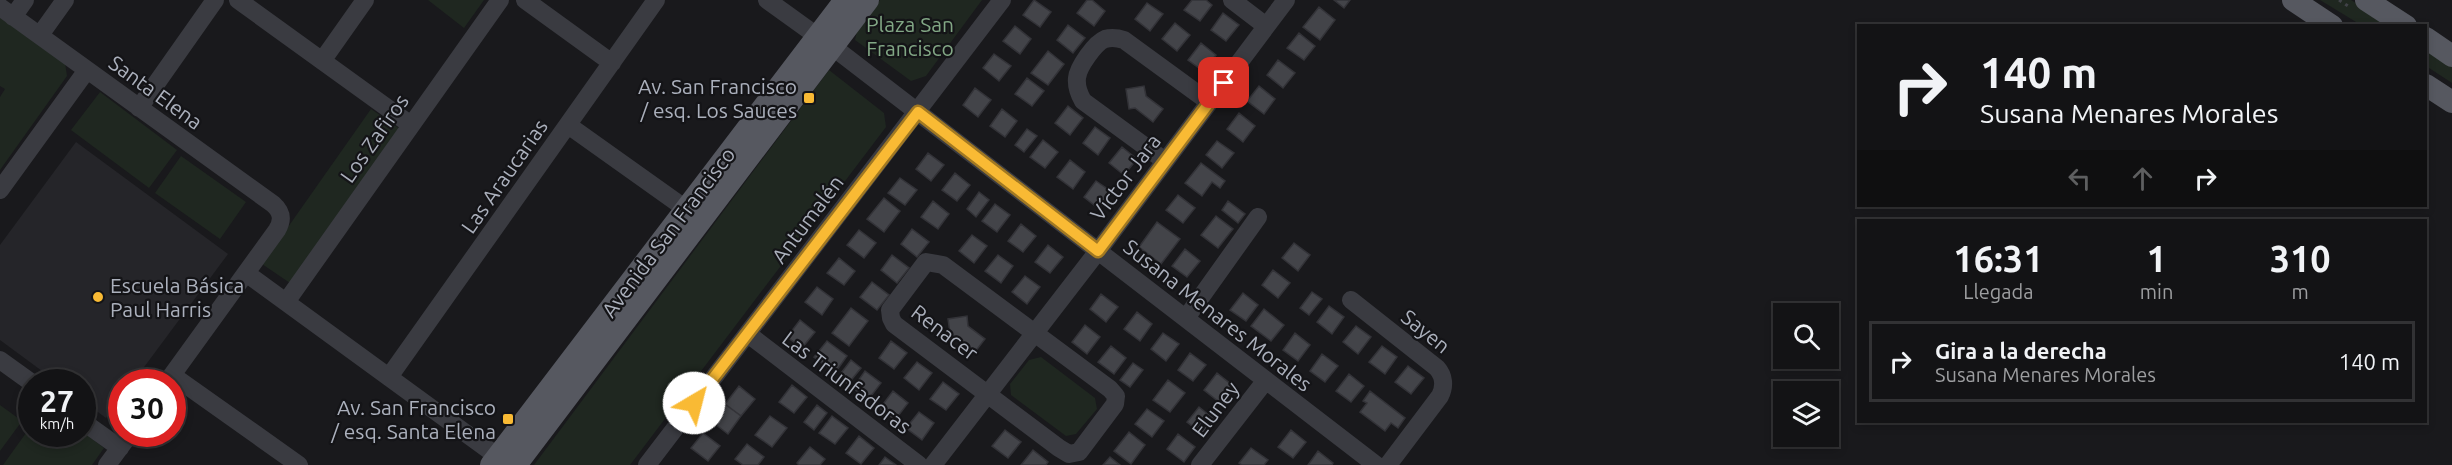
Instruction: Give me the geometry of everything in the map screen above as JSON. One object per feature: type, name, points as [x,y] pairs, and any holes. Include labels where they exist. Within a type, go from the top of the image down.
[{"type":"main road","name":"Avenida San Francisco","points":[[501,462],[825,42],[845,0]]},
{"type":"main road","name":"Avenida San Francisco","points":[[501,462],[686,209],[825,42],[868,0]]},
{"type":"main road","points":[[2292,0],[2329,24]]},
{"type":"main road","points":[[2367,0],[2403,24]]},
{"type":"main road","points":[[2427,39],[2452,56]]},
{"type":"main road","points":[[2427,86],[2452,102]]},
{"type":"street","points":[[7,12],[25,0]]},
{"type":"street","points":[[40,35],[65,0]]},
{"type":"street","points":[[139,108],[215,0]]},
{"type":"street","points":[[238,0],[411,125]]},
{"type":"street","points":[[322,61],[365,0]]},
{"type":"street","name":"Los Zafiros","points":[[286,302],[500,0]]},
{"type":"street","points":[[525,0],[612,63]]},
{"type":"street","name":"Las Araucarias","points":[[389,377],[656,0]]},
{"type":"street","name":"Susana Menares Morales","points":[[767,0],[918,112],[1376,465]]},
{"type":"street","name":"Antumalén","points":[[647,465],[1002,0]]},
{"type":"street","points":[[1232,0],[1266,27]]},
{"type":"street","name":"Víctor Jara","points":[[933,465],[1098,251],[1286,0]]},
{"type":"street","name":"Santa Elena","points":[[7,12],[273,204],[281,216],[279,226],[246,273]]},
{"type":"street","points":[[1165,161],[1083,101],[1079,94],[1078,71],[1099,42],[1111,38],[1124,40],[1209,102]]},
{"type":"street","points":[[0,190],[87,70]]},
{"type":"street","points":[[568,125],[686,209]]},
{"type":"street","points":[[1185,318],[1258,218]]},
{"type":"street","name":"Renacer","points":[[988,393],[894,324],[891,318],[890,310],[926,262],[943,265],[1034,332]]},
{"type":"street","points":[[177,369],[246,273],[501,462]]},
{"type":"street","name":"Sayen","points":[[1351,300],[1437,368],[1443,377],[1440,396],[1388,465]]},
{"type":"street","points":[[988,393],[1069,454],[1079,452],[1115,404],[1116,396],[1110,389],[1034,332]]},
{"type":"street","name":"Las Triunfadoras","points":[[748,334],[919,465]]},
{"type":"street","points":[[0,360],[18,373]]},
{"type":"street","name":"Eluney","points":[[1200,465],[1266,380]]},
{"type":"street","points":[[186,390],[299,465]]},
{"type":"street","points":[[107,465],[120,447]]},
{"type":"shaded area","name":"Escuela Básica Paul Harris","points":[[76,142],[228,254],[143,369],[108,369],[108,415],[106,418],[96,411],[96,369],[39,369],[0,340],[0,245]]},
{"type":"green space","points":[[428,0],[484,0],[464,28]]},
{"type":"green space","name":"Plaza San Francisco","points":[[880,0],[982,0],[926,76],[911,81],[855,40],[857,31]]},
{"type":"green space","points":[[2320,0],[2351,0],[2389,24],[2359,24]]},
{"type":"green space","points":[[0,17],[65,63],[67,76],[0,170],[0,97],[5,89],[0,86]]},
{"type":"green space","points":[[2427,49],[2452,65],[2452,83],[2427,67]]},
{"type":"green space","name":"Plaza San Francisco","points":[[829,70],[884,113],[886,127],[630,465],[534,465]]},
{"type":"green space","points":[[100,92],[177,150],[149,188],[71,130]]},
{"type":"green space","points":[[371,109],[400,129],[290,283],[262,264]]},
{"type":"green space","points":[[181,156],[246,202],[220,239],[155,193]]},
{"type":"green space","points":[[1041,357],[1095,398],[1097,409],[1076,434],[1066,436],[1011,395],[1010,384],[1029,360]]},
{"type":"green space","points":[[0,405],[18,418],[18,426],[0,451]]},
{"type":"green space","points":[[96,442],[104,448],[92,465],[3,465],[18,444],[18,447],[96,447]]},
{"type":"building","points":[[1034,0],[1051,12],[1040,27],[1023,15]]},
{"type":"building","points":[[1087,0],[1092,0],[1105,11],[1094,26],[1077,13]]},
{"type":"building","points":[[1192,0],[1206,0],[1212,5],[1200,21],[1184,10]]},
{"type":"building","points":[[1334,0],[1350,0],[1344,8]]},
{"type":"building","points":[[1147,3],[1163,14],[1150,31],[1135,19]]},
{"type":"building","points":[[1319,7],[1335,20],[1320,40],[1303,27]]},
{"type":"building","points":[[1223,13],[1239,25],[1226,41],[1211,30]]},
{"type":"building","points":[[1175,23],[1190,35],[1177,51],[1162,39]]},
{"type":"building","points":[[1068,25],[1085,38],[1073,53],[1057,40]]},
{"type":"building","points":[[1015,26],[1031,39],[1020,54],[1003,41]]},
{"type":"building","points":[[1299,33],[1315,46],[1304,60],[1287,48]]},
{"type":"building","points":[[1201,43],[1216,55],[1203,71],[1188,60]]},
{"type":"building","points":[[1048,51],[1064,64],[1048,85],[1031,73]]},
{"type":"building","points":[[994,54],[1011,66],[999,81],[983,68]]},
{"type":"building","points":[[1278,60],[1295,73],[1283,88],[1267,75]]},
{"type":"building","points":[[1027,78],[1044,91],[1032,106],[1015,94]]},
{"type":"building","points":[[1144,86],[1146,96],[1163,109],[1153,122],[1135,108],[1129,109],[1126,89]]},
{"type":"building","points":[[1259,86],[1275,99],[1264,114],[1247,101]]},
{"type":"building","points":[[975,88],[991,100],[978,117],[963,105]]},
{"type":"building","points":[[1068,106],[1083,118],[1070,135],[1055,123]]},
{"type":"building","points":[[1002,109],[1017,121],[1005,137],[990,126]]},
{"type":"building","points":[[1239,113],[1255,126],[1243,142],[1227,129]]},
{"type":"building","points":[[1095,127],[1110,138],[1098,155],[1083,143]]},
{"type":"building","points":[[1027,129],[1037,136],[1024,152],[1015,145]]},
{"type":"building","points":[[1043,140],[1058,152],[1045,168],[1030,157]]},
{"type":"building","points":[[1217,141],[1234,153],[1222,168],[1206,155]]},
{"type":"building","points":[[1122,147],[1137,159],[1124,175],[1109,163]]},
{"type":"building","points":[[928,153],[944,165],[931,181],[916,169]]},
{"type":"building","points":[[1070,160],[1085,172],[1073,189],[1057,177]]},
{"type":"building","points":[[1201,163],[1225,181],[1220,188],[1212,182],[1202,196],[1185,183]]},
{"type":"building","points":[[955,173],[970,185],[957,201],[942,190]]},
{"type":"building","points":[[900,178],[917,190],[905,205],[888,193]]},
{"type":"building","points":[[1096,181],[1112,192],[1099,209],[1084,197]]},
{"type":"building","points":[[979,192],[989,200],[976,217],[967,209]]},
{"type":"building","points":[[1178,195],[1195,208],[1183,223],[1166,210]]},
{"type":"building","points":[[884,198],[900,211],[884,232],[867,219]]},
{"type":"building","points":[[933,201],[949,214],[938,229],[921,217]]},
{"type":"building","points":[[1228,201],[1245,214],[1238,223],[1222,210]]},
{"type":"building","points":[[995,204],[1010,215],[997,232],[982,221]]},
{"type":"building","points":[[1216,216],[1233,229],[1218,248],[1201,235]]},
{"type":"building","points":[[1157,222],[1180,239],[1161,264],[1139,247]]},
{"type":"building","points":[[1021,224],[1036,236],[1023,252],[1008,241]]},
{"type":"building","points":[[912,229],[929,242],[917,257],[901,244]]},
{"type":"building","points":[[859,230],[876,243],[864,258],[847,245]]},
{"type":"building","points":[[972,235],[987,246],[974,263],[959,251]]},
{"type":"building","points":[[1294,243],[1310,255],[1298,271],[1282,258]]},
{"type":"building","points":[[1048,245],[1063,257],[1050,273],[1035,262]]},
{"type":"building","points":[[1185,249],[1200,261],[1187,277],[1172,266]]},
{"type":"building","points":[[892,255],[909,268],[897,283],[881,270]]},
{"type":"building","points":[[998,255],[1013,266],[1001,283],[985,271]]},
{"type":"building","points":[[839,258],[855,271],[844,285],[827,273]]},
{"type":"building","points":[[1273,270],[1290,283],[1278,298],[1262,285]]},
{"type":"building","points":[[1025,276],[1040,287],[1027,304],[1012,292]]},
{"type":"building","points":[[872,282],[889,295],[877,310],[860,297]]},
{"type":"building","points":[[817,287],[833,299],[822,315],[805,302]]},
{"type":"building","points":[[1312,292],[1322,299],[1309,315],[1300,308]]},
{"type":"building","points":[[1243,293],[1258,305],[1246,321],[1230,310]]},
{"type":"building","points":[[1101,294],[1118,307],[1106,322],[1090,309]]},
{"type":"building","points":[[1329,306],[1344,317],[1332,334],[1317,322]]},
{"type":"building","points":[[851,308],[868,321],[849,346],[832,333]]},
{"type":"building","points":[[1264,309],[1284,325],[1271,341],[1251,326]]},
{"type":"building","points":[[1137,312],[1152,324],[1140,341],[1124,329]]},
{"type":"building","points":[[967,316],[968,326],[985,339],[975,352],[958,339],[951,340],[948,319]]},
{"type":"building","points":[[800,320],[815,332],[802,348],[787,337]]},
{"type":"building","points":[[1085,325],[1100,337],[1087,354],[1072,342]]},
{"type":"building","points":[[1356,326],[1371,337],[1358,354],[1343,342]]},
{"type":"building","points":[[1163,333],[1179,344],[1166,361],[1151,349]]},
{"type":"building","points":[[1295,333],[1310,345],[1298,361],[1283,350]]},
{"type":"building","points":[[827,341],[847,356],[835,373],[814,357]]},
{"type":"building","points":[[891,341],[907,353],[894,369],[879,358]]},
{"type":"building","points":[[1111,346],[1126,358],[1114,374],[1098,362]]},
{"type":"building","points":[[1382,346],[1397,357],[1385,374],[1369,362]]},
{"type":"building","points":[[1190,353],[1206,365],[1193,381],[1178,370]]},
{"type":"building","points":[[1322,354],[1338,366],[1325,382],[1310,371]]},
{"type":"building","points":[[851,360],[861,368],[848,384],[838,377]]},
{"type":"building","points":[[917,362],[932,373],[919,390],[904,378]]},
{"type":"building","points":[[1133,363],[1143,370],[1130,387],[1120,380]]},
{"type":"building","points":[[1408,366],[1424,378],[1411,394],[1395,382]]},
{"type":"building","points":[[865,371],[881,383],[868,400],[853,388]]},
{"type":"building","points":[[1217,373],[1232,385],[1219,402],[1204,390]]},
{"type":"building","points":[[1349,374],[1364,386],[1351,402],[1336,391]]},
{"type":"building","points":[[1168,380],[1185,393],[1170,412],[1153,400]]},
{"type":"building","points":[[943,382],[959,394],[946,410],[930,399]]},
{"type":"building","points":[[792,385],[807,397],[794,413],[779,402]]},
{"type":"building","points":[[739,386],[755,399],[741,416],[725,404]]},
{"type":"building","points":[[893,391],[908,403],[895,420],[880,408]]},
{"type":"building","points":[[1370,391],[1405,418],[1398,428],[1391,423],[1385,431],[1360,412],[1367,403],[1363,401]]},
{"type":"building","points":[[725,404],[741,416],[728,434],[711,421]]},
{"type":"building","points":[[817,405],[827,413],[814,430],[804,422]]},
{"type":"building","points":[[1199,407],[1215,420],[1204,435],[1187,422]]},
{"type":"building","points":[[1147,409],[1164,421],[1152,437],[1135,424]]},
{"type":"building","points":[[919,412],[934,423],[922,440],[906,428]]},
{"type":"building","points":[[770,416],[787,428],[772,447],[755,435]]},
{"type":"building","points":[[832,416],[848,428],[835,444],[819,433]]},
{"type":"building","points":[[1005,430],[1021,442],[1008,458],[992,446]]},
{"type":"building","points":[[1291,430],[1306,442],[1293,458],[1278,447]]},
{"type":"building","points":[[1129,432],[1145,445],[1131,464],[1114,451]]},
{"type":"building","points":[[703,433],[720,446],[708,461],[691,448]]},
{"type":"building","points":[[1178,434],[1195,447],[1184,462],[1167,449]]},
{"type":"building","points":[[859,436],[874,448],[861,464],[846,453]]},
{"type":"building","points":[[747,444],[764,457],[758,465],[743,465],[735,459]]},
{"type":"building","points":[[810,447],[825,459],[820,465],[799,465],[797,463]]},
{"type":"building","points":[[1251,448],[1268,460],[1264,465],[1239,463]]},
{"type":"building","points":[[1033,450],[1048,462],[1046,465],[1021,465]]},
{"type":"building","points":[[1318,451],[1333,463],[1332,465],[1308,465]]},
{"type":"building","points":[[885,457],[896,465],[879,465]]},
{"type":"building","points":[[1110,457],[1120,465],[1103,465]]},
{"type":"place","name":"Av. San Francisco / esq. Los Sauces","points":[[809,98]]},
{"type":"place","name":"Escuela Básica Paul Harris","points":[[98,297]]},
{"type":"place","name":"Av. San Francisco / esq. Santa Elena","points":[[508,419]]},
{"type":"route","points":[[694,403],[918,112],[1098,251],[1224,83]]}]
